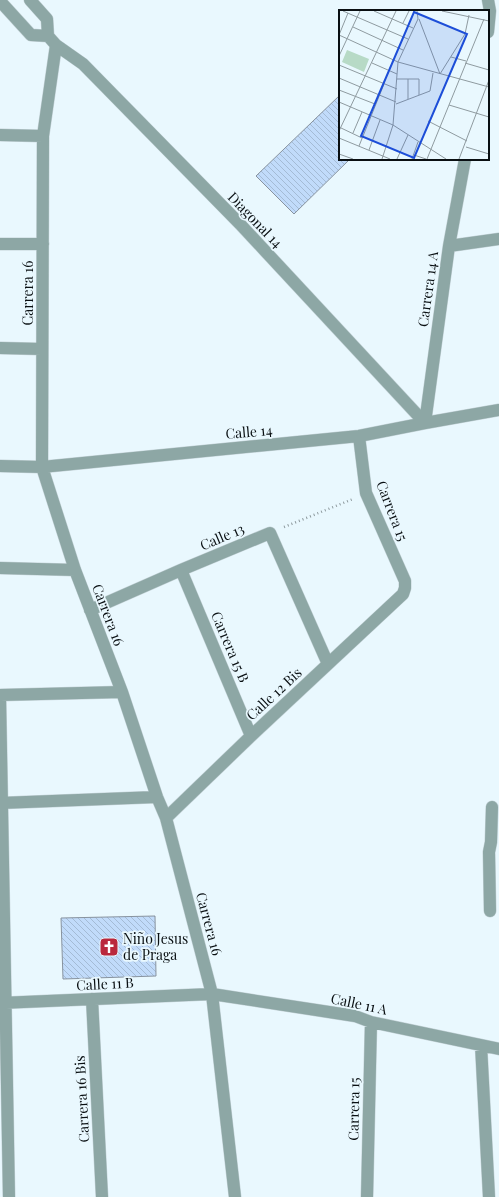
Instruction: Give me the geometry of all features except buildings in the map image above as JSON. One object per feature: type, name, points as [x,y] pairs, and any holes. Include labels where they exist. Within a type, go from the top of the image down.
[{"type":"street","points":[[30,0],[47,19],[48,36],[56,45]]},
{"type":"street","points":[[488,0],[490,11],[489,22]]},
{"type":"street","points":[[0,1],[31,35],[48,36]]},
{"type":"street","name":"Carrera 16","points":[[56,45],[43,136],[42,467],[75,570],[122,692],[157,797],[166,818],[212,994],[236,1197]]},
{"type":"street","name":"Diagonal 14","points":[[56,45],[83,64],[240,224],[425,423]]},
{"type":"street","points":[[0,135],[43,136]]},
{"type":"street","name":"Carrera 14 A","points":[[425,423],[449,246],[465,160]]},
{"type":"street","points":[[449,246],[499,239]]},
{"type":"street","points":[[0,244],[43,244]]},
{"type":"street","points":[[0,348],[42,349]]},
{"type":"street","name":"Calle 14","points":[[0,466],[42,467],[359,436],[499,410]]},
{"type":"street","name":"Carrera 15","points":[[359,436],[366,493],[405,581],[406,588],[403,594]]},
{"type":"street","points":[[270,533],[328,664]]},
{"type":"street","name":"Calle 13","points":[[90,610],[270,533]]},
{"type":"street","points":[[0,568],[75,570]]},
{"type":"street","name":"Carrera 15 B","points":[[181,570],[251,736]]},
{"type":"street","name":"Calle 12 Bis","points":[[166,818],[251,736],[403,594]]},
{"type":"street","points":[[9,1197],[3,1003],[0,695],[122,692]]},
{"type":"street","points":[[1,803],[157,797]]},
{"type":"street","points":[[490,910],[489,852],[495,842],[492,807]]},
{"type":"street","name":"Calle 11 B","points":[[3,1003],[212,994]]},
{"type":"street","name":"Calle 11 A","points":[[212,994],[355,1016],[371,1022],[499,1049]]},
{"type":"street","name":"Carrera 16 Bis","points":[[92,999],[102,1197]]},
{"type":"street","name":"Carrera 15","points":[[367,1197],[371,1022]]},
{"type":"street","points":[[481,1045],[493,1164],[489,1197]]},
{"type":"path","points":[[270,533],[366,493]]},
{"type":"place","name":"Niño Jesus de Praga","points":[[109,947]]}]
